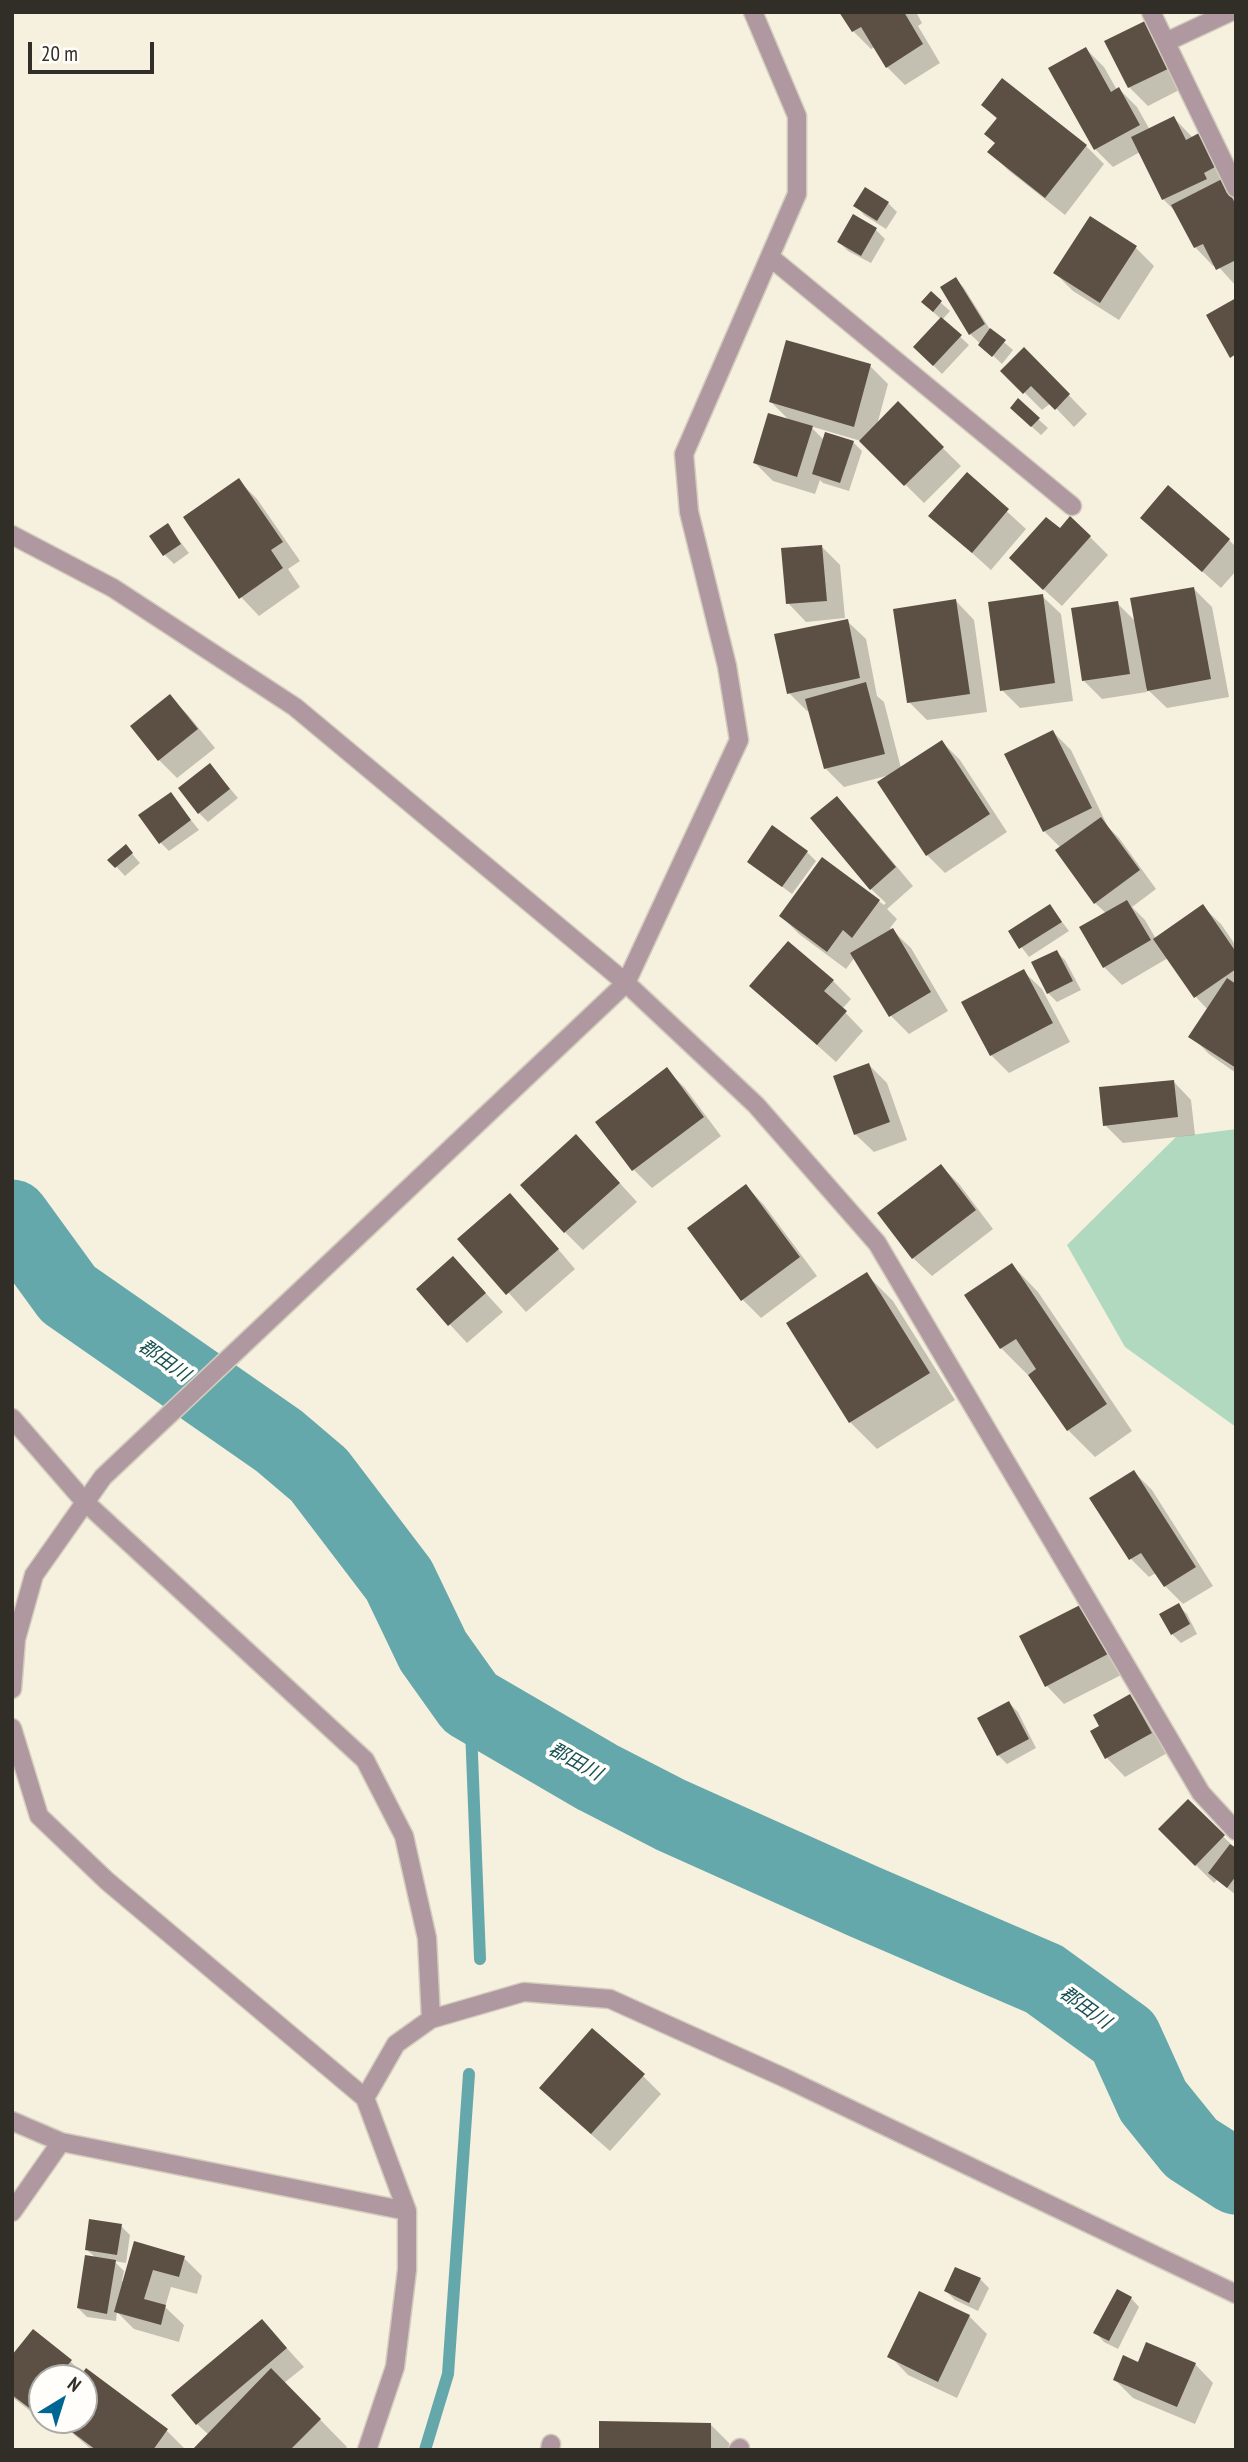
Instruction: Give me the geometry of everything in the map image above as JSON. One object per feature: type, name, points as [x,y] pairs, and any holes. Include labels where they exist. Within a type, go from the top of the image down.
[{"type":"street","points":[[12,1689],[16,1639],[34,1575],[103,1478],[626,983],[739,740],[727,666],[689,512],[684,454],[797,194],[797,116],[753,12]]},
{"type":"street","points":[[1151,12],[1236,188]]},
{"type":"street","points":[[1166,42],[1230,12]]},
{"type":"street","points":[[770,257],[1072,506]]},
{"type":"street","points":[[12,535],[113,588],[295,708],[626,983],[756,1105],[877,1243],[1201,1793],[1236,1831]]},
{"type":"street","points":[[12,1418],[85,1502],[365,1760],[404,1836],[426,1938],[431,2019]]},
{"type":"street","points":[[12,1728],[39,1816],[107,1881],[365,2098],[407,2211],[407,2270],[395,2367],[366,2450]]},
{"type":"street","points":[[365,2098],[396,2044],[431,2019],[524,1992],[610,1998],[785,2078],[1236,2294]]},
{"type":"street","points":[[12,2121],[61,2142],[407,2211]]},
{"type":"street","points":[[12,2212],[61,2142]]},
{"type":"green space","points":[[1236,1129],[1236,1427],[1125,1347],[1067,1245],[1176,1137]]},
{"type":"building","points":[[839,12],[904,12],[923,44],[886,68],[861,27],[852,32]]},
{"type":"building","points":[[1147,20],[1170,68],[1128,88],[1104,41]]},
{"type":"building","points":[[1086,47],[1111,92],[1119,87],[1140,125],[1094,150],[1048,68]]},
{"type":"building","points":[[1002,78],[1087,145],[1045,198],[987,152],[995,143],[984,134],[997,118],[981,105]]},
{"type":"building","points":[[1174,116],[1186,140],[1199,133],[1215,167],[1204,173],[1207,179],[1162,200],[1131,137]]},
{"type":"building","points":[[1222,179],[1236,205],[1236,260],[1216,270],[1203,244],[1194,248],[1171,205]]},
{"type":"building","points":[[865,187],[889,202],[877,221],[853,206]]},
{"type":"building","points":[[853,214],[877,228],[861,256],[837,242]]},
{"type":"building","points":[[1090,216],[1137,246],[1100,303],[1053,273]]},
{"type":"building","points":[[956,277],[985,324],[969,335],[940,287]]},
{"type":"building","points":[[931,291],[942,301],[933,312],[921,302]]},
{"type":"building","points":[[1236,298],[1236,354],[1230,358],[1206,315]]},
{"type":"building","points":[[941,317],[962,335],[933,366],[913,347]]},
{"type":"building","points":[[990,328],[1006,340],[992,357],[978,345]]},
{"type":"building","points":[[786,340],[871,364],[854,427],[769,402]]},
{"type":"building","points":[[1024,347],[1070,394],[1055,410],[1031,386],[1023,394],[1000,371]]},
{"type":"building","points":[[1018,398],[1040,418],[1031,427],[1010,408]]},
{"type":"building","points":[[898,401],[944,447],[904,486],[859,441]]},
{"type":"building","points":[[768,413],[813,426],[797,477],[753,463]]},
{"type":"building","points":[[825,432],[854,441],[840,483],[812,474]]},
{"type":"building","points":[[967,472],[1009,509],[972,553],[928,516]]},
{"type":"building","points":[[239,478],[283,542],[271,550],[283,568],[239,599],[183,517]]},
{"type":"building","points":[[1168,485],[1230,539],[1202,572],[1140,518]]},
{"type":"building","points":[[1070,516],[1091,536],[1043,590],[1009,558],[1046,517],[1060,528]]},
{"type":"building","points":[[168,523],[181,544],[163,556],[149,536]]},
{"type":"building","points":[[822,545],[827,601],[786,604],[781,548]]},
{"type":"building","points":[[1194,587],[1211,679],[1147,691],[1130,598]]},
{"type":"building","points":[[1043,594],[1055,683],[1000,691],[988,602]]},
{"type":"building","points":[[956,599],[970,694],[907,703],[893,609]]},
{"type":"building","points":[[1118,601],[1130,674],[1082,681],[1071,608]]},
{"type":"building","points":[[848,619],[860,678],[787,694],[774,634]]},
{"type":"building","points":[[866,682],[885,754],[824,769],[805,699]]},
{"type":"building","points":[[170,694],[198,729],[158,761],[130,726]]},
{"type":"building","points":[[1053,730],[1092,808],[1043,832],[1004,754]]},
{"type":"building","points":[[942,740],[990,814],[926,856],[877,782]]},
{"type":"building","points":[[210,763],[230,789],[198,814],[178,788]]},
{"type":"building","points":[[171,792],[191,820],[159,844],[138,815]]},
{"type":"building","points":[[837,796],[896,867],[870,890],[810,818]]},
{"type":"building","points":[[1101,817],[1140,870],[1094,904],[1055,850]]},
{"type":"building","points":[[772,825],[808,851],[782,887],[747,862]]},
{"type":"building","points":[[126,844],[133,853],[115,868],[107,860]]},
{"type":"building","points":[[822,857],[880,900],[852,938],[843,930],[827,952],[779,916]]},
{"type":"building","points":[[1127,900],[1151,940],[1103,968],[1079,927]]},
{"type":"building","points":[[1050,904],[1062,922],[1019,949],[1008,931]]},
{"type":"building","points":[[1203,904],[1236,952],[1236,969],[1194,998],[1153,939]]},
{"type":"building","points":[[893,928],[931,992],[889,1017],[850,953]]},
{"type":"building","points":[[788,941],[834,980],[824,991],[847,1011],[817,1045],[749,986]]},
{"type":"building","points":[[1057,950],[1073,981],[1047,994],[1031,962]]},
{"type":"building","points":[[1024,969],[1053,1023],[990,1056],[961,1002]]},
{"type":"building","points":[[1227,978],[1236,984],[1236,1068],[1188,1037]]},
{"type":"building","points":[[869,1063],[890,1122],[854,1135],[833,1076]]},
{"type":"building","points":[[667,1067],[704,1117],[632,1171],[595,1122]]},
{"type":"building","points":[[1174,1080],[1178,1117],[1103,1126],[1099,1087]]},
{"type":"building","points":[[576,1134],[620,1183],[564,1233],[520,1185]]},
{"type":"building","points":[[941,1164],[976,1210],[912,1259],[877,1213]]},
{"type":"building","points":[[746,1184],[800,1257],[741,1301],[687,1228]]},
{"type":"building","points":[[510,1193],[559,1249],[506,1295],[457,1239]]},
{"type":"building","points":[[453,1256],[486,1293],[448,1326],[416,1289]]},
{"type":"building","points":[[1012,1263],[1107,1404],[1067,1431],[1028,1375],[1036,1369],[1016,1339],[1000,1349],[964,1295]]},
{"type":"building","points":[[867,1272],[930,1373],[849,1423],[786,1323]]},
{"type":"building","points":[[1134,1470],[1196,1567],[1164,1587],[1141,1553],[1129,1560],[1089,1498]]},
{"type":"building","points":[[1179,1603],[1190,1624],[1171,1635],[1159,1614]]},
{"type":"building","points":[[1082,1604],[1108,1654],[1045,1687],[1019,1636]]},
{"type":"building","points":[[1130,1694],[1152,1733],[1105,1759],[1090,1731],[1099,1726],[1093,1715]]},
{"type":"building","points":[[1009,1701],[1029,1739],[997,1756],[977,1718]]},
{"type":"building","points":[[1188,1799],[1225,1835],[1195,1866],[1158,1829]]},
{"type":"building","points":[[1230,1844],[1236,1848],[1236,1876],[1227,1888],[1208,1873]]},
{"type":"building","points":[[592,2028],[645,2074],[591,2134],[539,2088]]},
{"type":"building","points":[[89,2219],[122,2224],[117,2255],[85,2250]]},
{"type":"building","points":[[134,2241],[185,2256],[179,2277],[153,2270],[144,2299],[166,2305],[161,2325],[114,2312]]},
{"type":"building","points":[[85,2255],[116,2260],[107,2314],[77,2308]]},
{"type":"building","points":[[955,2267],[981,2278],[969,2303],[944,2291]]},
{"type":"building","points":[[1117,2289],[1132,2297],[1109,2341],[1093,2333]]},
{"type":"building","points":[[919,2291],[970,2315],[938,2382],[887,2357]]},
{"type":"building","points":[[262,2319],[287,2348],[196,2425],[171,2395]]},
{"type":"building","points":[[33,2329],[72,2360],[69,2364],[28,2364],[28,2407],[12,2395],[12,2355]]},
{"type":"building","points":[[1146,2342],[1196,2363],[1177,2407],[1113,2380],[1123,2355],[1138,2362]]},
{"type":"building","points":[[271,2368],[321,2419],[290,2450],[192,2450]]},
{"type":"building","points":[[98,2377],[168,2429],[153,2450],[96,2450],[75,2434],[98,2434]]},
{"type":"building","points":[[599,2421],[711,2423],[711,2450],[599,2450]]},
{"type":"waterway","name":"郡田川","points":[[12,1217],[68,1294],[279,1441],[319,1475],[399,1580],[433,1651],[470,1703],[597,1777],[671,1815],[1044,1979],[1124,2037],[1153,2101],[1191,2148],[1236,2177]]},
{"type":"waterway","points":[[470,1703],[480,1959]]},
{"type":"waterway","points":[[425,2450],[448,2374],[469,2074]]}]
